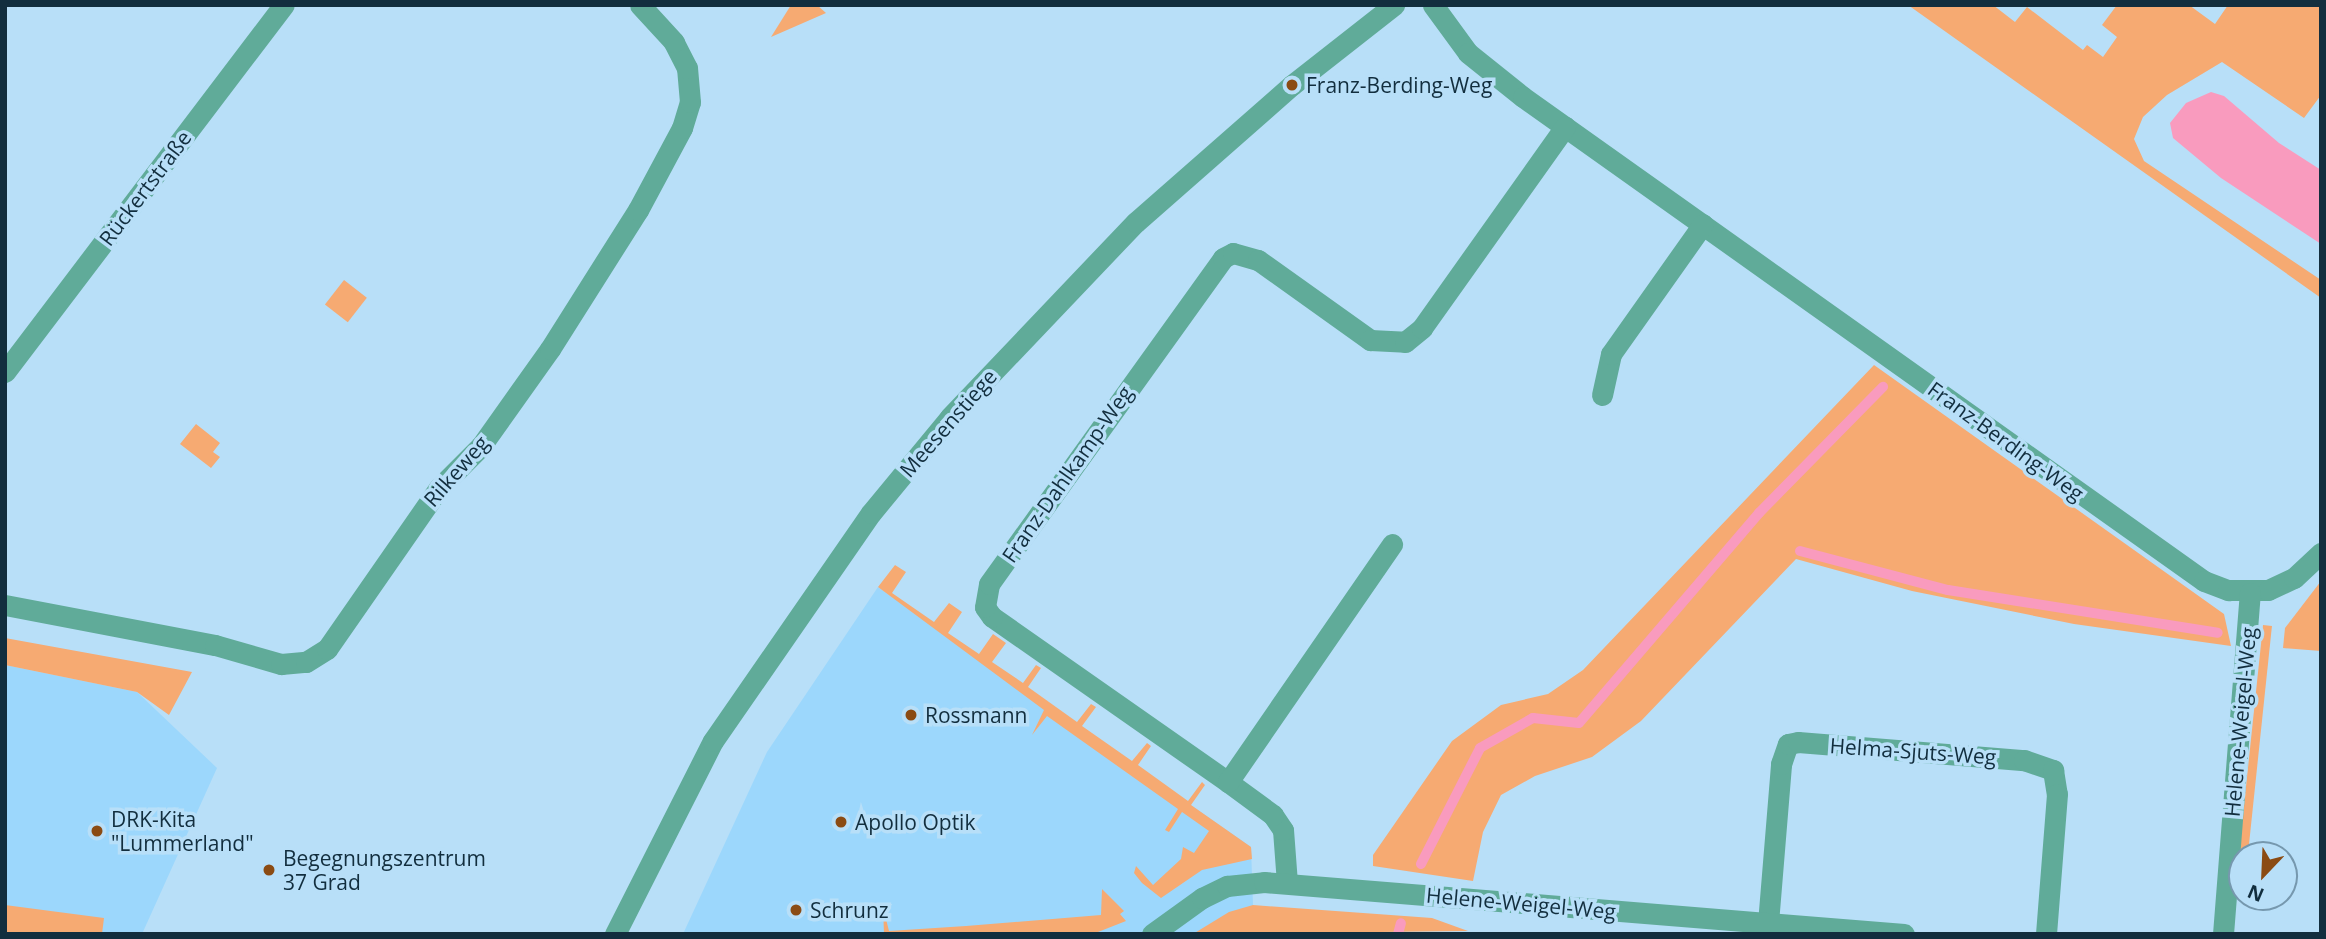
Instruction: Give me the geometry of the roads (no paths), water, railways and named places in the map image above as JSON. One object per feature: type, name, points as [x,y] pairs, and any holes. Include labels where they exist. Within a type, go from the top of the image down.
[{"type":"street","name":"Rückertstraße","points":[[5,372],[284,5]]},
{"type":"street","name":"Rilkeweg","points":[[5,605],[215,645],[281,664],[306,662],[327,649],[439,488],[481,446],[550,349],[638,210],[682,128],[690,102],[687,68],[674,42],[640,5]]},
{"type":"street","name":"Meesenstiege","points":[[615,934],[713,741],[863,523],[950,416],[1136,222],[1292,85],[1394,5]]},
{"type":"street","name":"Franz-Berding-Weg","points":[[1433,5],[1468,53],[1565,127],[2204,581],[2250,593]]},
{"type":"street","name":"Franz-Dahlkamp-Weg","points":[[1287,883],[1283,830],[1273,815],[992,617],[985,596],[1223,258],[1233,254],[1258,260],[1370,340],[1387,344],[1405,342],[1422,328],[1565,127]]},
{"type":"street","points":[[1602,395],[1611,354],[1703,224]]},
{"type":"street","points":[[1228,782],[1392,544]]},
{"type":"street","points":[[2250,593],[2294,578],[2321,553]]},
{"type":"street","name":"Helene-Weigel-Weg","points":[[2223,934],[2250,593]]},
{"type":"street","name":"Helma-Sjuts-Weg","points":[[1768,923],[1781,764],[1788,744],[1798,742],[2024,760],[2053,770],[2056,794],[2046,934]]},
{"type":"street","name":"Helene-Weigel-Weg","points":[[1152,934],[1202,898],[1227,886],[1287,883],[1904,934]]},
{"type":"waterway","points":[[1421,864],[1480,748],[1533,718],[1579,723],[1759,513],[1883,387]]},
{"type":"waterway","points":[[1800,551],[1948,590],[2218,633]]},
{"type":"waterway","points":[[1398,934],[1401,923]]},
{"type":"place","name":"Franz-Berding-Weg","points":[[1292,85]]},
{"type":"place","name":"Rossmann","points":[[911,715]]},
{"type":"place","name":"Apollo Optik","points":[[841,822]]},
{"type":"place","name":"DRK-Kita \"Lummerland\"","points":[[97,831]]},
{"type":"place","name":"Begegnungszentrum 37 Grad","points":[[269,870]]},
{"type":"place","name":"Schrunz","points":[[796,910]]}]
